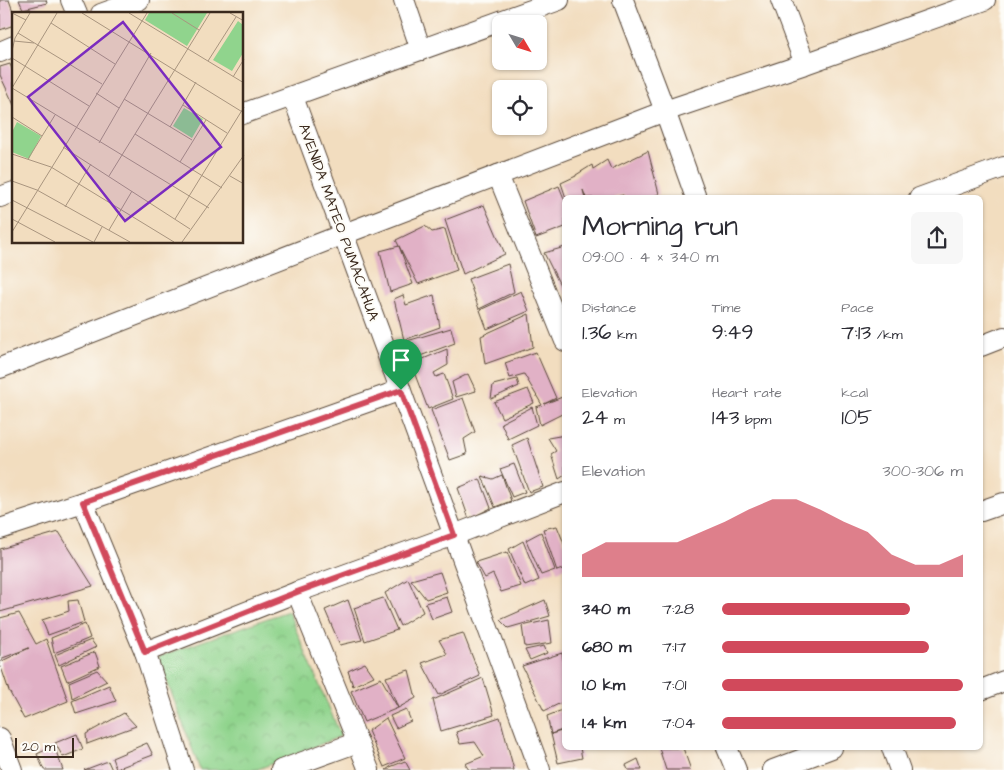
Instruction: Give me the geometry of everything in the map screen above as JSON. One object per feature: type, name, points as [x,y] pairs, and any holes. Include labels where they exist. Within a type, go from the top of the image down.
[{"type":"street","points":[[71,0],[76,12]]},
{"type":"street","points":[[106,12],[138,0]]},
{"type":"street","points":[[404,0],[422,50]]},
{"type":"street","points":[[244,113],[559,0]]},
{"type":"street","points":[[623,0],[695,195]]},
{"type":"street","points":[[781,0],[805,64]]},
{"type":"street","points":[[0,368],[665,111],[985,0]]},
{"type":"street","points":[[0,52],[12,47]]},
{"type":"street","name":"AVENIDA MATEO PUMACAHUA","points":[[293,97],[540,770]]},
{"type":"street","points":[[928,195],[1004,167]]},
{"type":"street","points":[[498,175],[562,334]]},
{"type":"street","points":[[0,197],[12,193]]},
{"type":"street","points":[[983,345],[1004,337]]},
{"type":"street","points":[[0,529],[83,502],[401,390]]},
{"type":"street","points":[[145,652],[297,592],[562,493]]},
{"type":"street","points":[[83,502],[145,652],[183,770]]},
{"type":"street","points":[[983,510],[1004,503]]},
{"type":"street","points":[[297,592],[369,770]]},
{"type":"street","points":[[983,689],[1004,681]]},
{"type":"street","points":[[0,738],[12,770]]},
{"type":"street","points":[[281,770],[358,742]]},
{"type":"street","points":[[728,750],[736,770]]},
{"type":"street","points":[[773,770],[827,750]]},
{"type":"street","points":[[893,750],[900,770]]},
{"type":"green space","points":[[288,611],[341,736],[256,770],[200,770],[158,657]]},
{"type":"building","points":[[0,0],[9,0],[13,12],[12,26],[0,30]]},
{"type":"building","points":[[19,0],[46,0],[47,3],[23,9]]},
{"type":"building","points":[[10,64],[12,69],[12,101],[0,75],[0,67]]},
{"type":"building","points":[[648,151],[659,194],[585,195],[583,190],[584,195],[565,195],[561,183],[592,165],[593,169],[607,160],[611,169]]},
{"type":"building","points":[[559,186],[563,195],[562,228],[536,238],[523,201]]},
{"type":"building","points":[[484,205],[505,254],[463,274],[445,220]]},
{"type":"building","points":[[425,226],[432,232],[445,229],[457,270],[418,284],[396,240]]},
{"type":"building","points":[[399,246],[413,284],[390,292],[380,251]]},
{"type":"building","points":[[562,248],[562,289],[544,253]]},
{"type":"building","points":[[508,264],[514,292],[479,309],[468,279]]},
{"type":"building","points":[[521,291],[529,311],[487,329],[480,310]]},
{"type":"building","points":[[403,295],[406,305],[434,295],[440,327],[404,340],[394,299]]},
{"type":"building","points":[[529,314],[533,347],[485,364],[481,336]]},
{"type":"building","points":[[451,328],[455,343],[412,359],[407,341]]},
{"type":"building","points":[[447,349],[448,365],[434,373],[436,377],[444,374],[453,399],[428,409],[411,364]]},
{"type":"building","points":[[536,352],[556,398],[544,404],[562,397],[562,414],[540,425],[536,407],[542,405],[524,374],[510,378],[505,363]]},
{"type":"building","points":[[468,374],[476,391],[456,397],[452,382]]},
{"type":"building","points":[[517,379],[519,386],[491,399],[493,385]]},
{"type":"building","points":[[528,389],[534,403],[502,418],[494,402]]},
{"type":"building","points":[[463,398],[475,432],[464,439],[467,454],[450,460],[431,410]]},
{"type":"building","points":[[532,407],[537,425],[508,439],[501,423]]},
{"type":"building","points":[[562,436],[562,477],[559,479],[551,454],[556,451],[548,438]]},
{"type":"building","points":[[527,438],[543,487],[529,492],[512,445]]},
{"type":"building","points":[[514,464],[525,492],[512,497],[500,469]]},
{"type":"building","points":[[502,475],[511,501],[495,507],[482,476],[493,479]]},
{"type":"building","points":[[480,479],[491,508],[469,519],[458,488]]},
{"type":"building","points":[[557,526],[562,538],[562,569],[557,571],[543,529]]},
{"type":"building","points":[[59,532],[93,586],[0,612],[0,549]]},
{"type":"building","points":[[541,532],[555,570],[541,575],[526,540]]},
{"type":"building","points":[[523,541],[539,580],[525,586],[509,549]]},
{"type":"building","points":[[507,552],[521,586],[501,592],[493,574],[485,578],[476,562]]},
{"type":"building","points":[[440,572],[447,592],[426,599],[411,580]]},
{"type":"building","points":[[408,579],[423,612],[400,626],[385,593]]},
{"type":"building","points":[[447,597],[452,612],[432,619],[425,603]]},
{"type":"building","points":[[383,598],[397,630],[365,641],[354,608]]},
{"type":"building","points":[[78,600],[84,622],[48,635],[42,620],[69,611],[68,601]]},
{"type":"building","points":[[348,600],[362,640],[340,645],[325,610]]},
{"type":"building","points":[[545,600],[550,616],[508,628],[500,620]]},
{"type":"building","points":[[19,613],[36,644],[46,639],[68,701],[24,719],[9,691],[0,664],[0,662],[29,648],[0,659],[0,618]]},
{"type":"building","points":[[549,620],[552,643],[525,647],[522,626]]},
{"type":"building","points":[[85,624],[90,638],[54,653],[51,638]]},
{"type":"building","points":[[463,633],[480,676],[439,695],[422,663],[447,654],[439,640]]},
{"type":"building","points":[[91,640],[96,647],[59,665],[55,655]]},
{"type":"building","points":[[544,646],[547,653],[530,660],[525,650]]},
{"type":"building","points":[[95,652],[100,666],[67,681],[61,666]]},
{"type":"building","points":[[562,653],[562,702],[544,711],[522,666]]},
{"type":"building","points":[[365,663],[374,676],[353,686],[348,671]]},
{"type":"building","points":[[97,670],[107,681],[72,698],[69,682]]},
{"type":"building","points":[[409,670],[416,698],[398,708],[386,677]]},
{"type":"building","points":[[381,678],[398,708],[364,722],[351,691]]},
{"type":"building","points":[[483,678],[494,715],[441,731],[433,700]]},
{"type":"building","points":[[109,685],[116,701],[76,714],[72,701]]},
{"type":"building","points":[[406,709],[411,721],[396,728],[390,716]]},
{"type":"building","points":[[562,710],[562,730],[551,734],[547,716]]},
{"type":"building","points":[[124,713],[136,726],[87,744],[86,734]]},
{"type":"building","points":[[500,717],[514,770],[469,770],[465,764],[484,756],[475,742],[460,744],[456,732]]},
{"type":"building","points":[[386,718],[405,758],[384,767],[368,731]]},
{"type":"building","points":[[562,731],[562,750],[580,750],[582,758],[558,763],[551,734]]},
{"type":"building","points":[[77,734],[83,749],[63,757],[55,743]]},
{"type":"building","points":[[147,743],[153,755],[116,769],[112,758]]},
{"type":"building","points":[[54,746],[63,770],[44,770],[37,754]]},
{"type":"building","points":[[660,750],[684,750],[691,770],[666,770]]},
{"type":"building","points":[[638,759],[642,770],[628,770],[626,765]]},
{"type":"building","points":[[108,761],[112,770],[84,770]]},
{"type":"building","points":[[405,761],[410,770],[386,770],[390,767]]},
{"type":"route","points":[[401,390],[454,535],[297,592],[145,652],[83,502],[401,390]]}]
